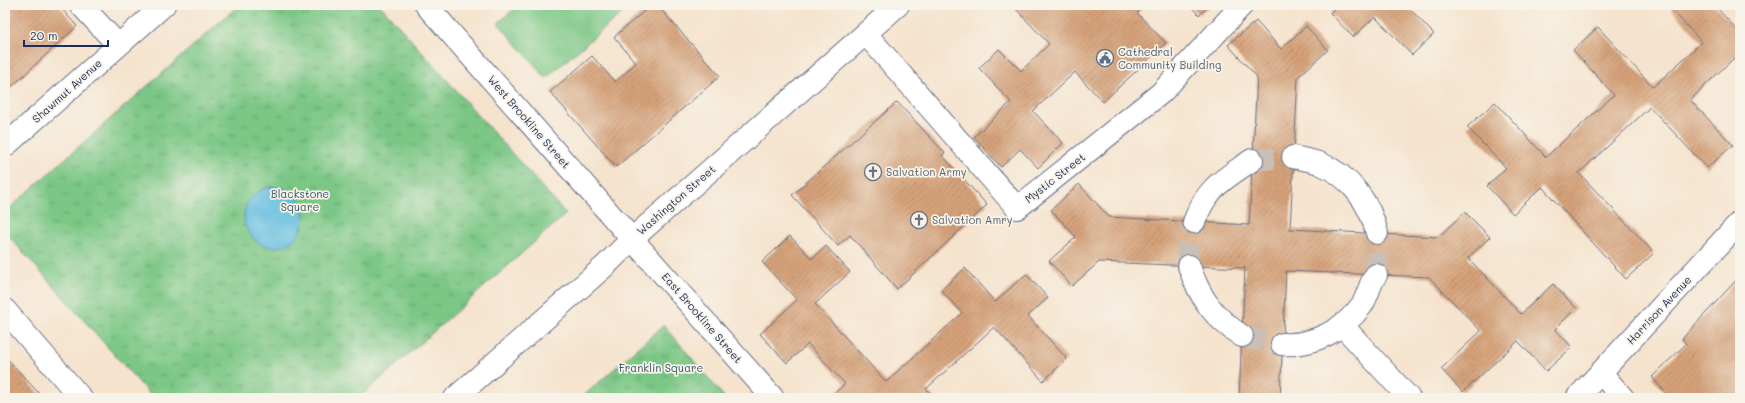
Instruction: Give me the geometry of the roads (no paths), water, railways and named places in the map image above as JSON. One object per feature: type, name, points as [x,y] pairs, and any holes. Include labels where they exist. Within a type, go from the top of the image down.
[{"type":"main road","points":[[81,5],[118,45]]},
{"type":"main road","name":"Shawmut Avenue","points":[[5,146],[164,5]]},
{"type":"main road","name":"West Brookline Street","points":[[426,5],[632,239]]},
{"type":"main road","name":"Washington Street","points":[[455,398],[606,265],[632,239],[898,5]]},
{"type":"main road","name":"Mystic Street","points":[[866,34],[1017,208],[1162,93],[1242,5]]},
{"type":"main road","points":[[1294,157],[1321,164],[1341,175],[1356,189],[1363,200],[1370,212],[1377,234]]},
{"type":"main road","points":[[1194,222],[1206,196],[1217,184],[1229,174],[1252,160]]},
{"type":"main road","name":"Harrison Avenue","points":[[1577,398],[1740,222]]},
{"type":"main road","name":"East Brookline Street","points":[[632,239],[773,398]]},
{"type":"main road","points":[[1189,266],[1203,299],[1212,312],[1222,322],[1242,336]]},
{"type":"main road","points":[[1282,344],[1302,343],[1322,337],[1342,326],[1362,304],[1376,275]]},
{"type":"main road","points":[[5,310],[81,398]]},
{"type":"main road","points":[[1342,326],[1409,398]]},
{"type":"main road","points":[[1600,373],[1623,398]]},
{"type":"water","points":[[268,187],[280,187],[296,195],[302,205],[304,217],[302,229],[296,239],[280,247],[268,247],[252,239],[244,223],[244,211],[252,195]]},
{"type":"tunnel","points":[[1252,160],[1293,157]]},
{"type":"tunnel","points":[[1189,266],[1188,244],[1194,222]]},
{"type":"tunnel","points":[[1376,275],[1378,245],[1377,233]]},
{"type":"tunnel","points":[[1242,336],[1275,344],[1282,344]]},
{"type":"place","name":"Cathedral Community Building","points":[[1105,58]]},
{"type":"place","name":"Salvation Army","points":[[873,172]]},
{"type":"place","name":"Salvation Amry","points":[[919,220]]},
{"type":"park label","name":"Blackstone Square","points":[[300,200]]},
{"type":"park label","name":"Franklin Square","points":[[661,368]]}]
